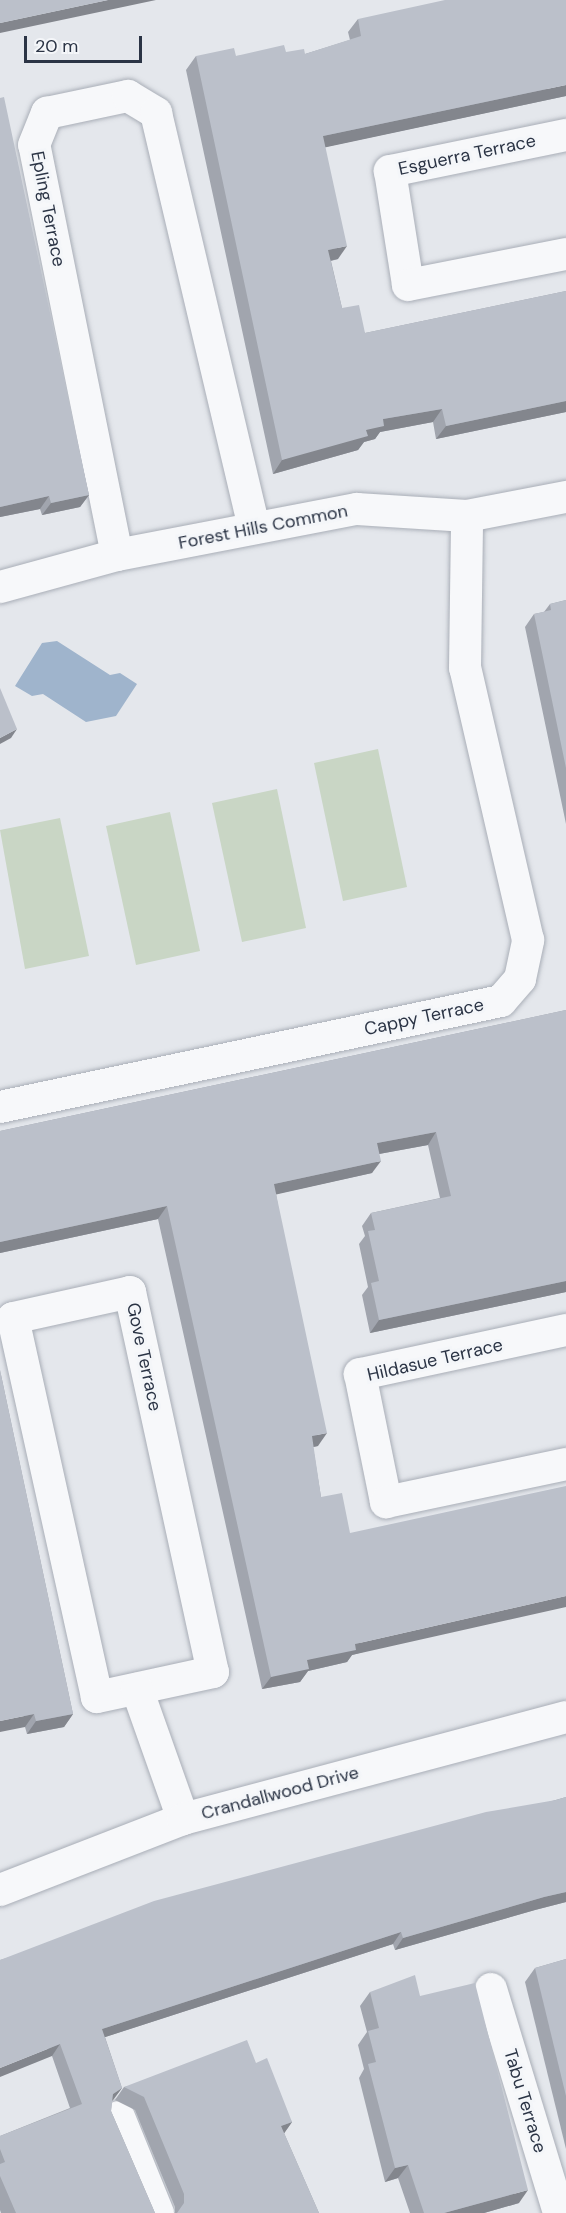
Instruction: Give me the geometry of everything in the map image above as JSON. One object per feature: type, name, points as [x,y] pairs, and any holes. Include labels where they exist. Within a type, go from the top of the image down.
[{"type":"street","name":"Epling Terrace","points":[[117,555],[34,145],[47,113],[128,96],[156,113],[254,527]]},
{"type":"street","name":"Esguerra Terrace","points":[[566,135],[390,171],[408,285],[566,254]]},
{"type":"street","name":"Forest Hills Common","points":[[0,587],[117,555],[357,508],[467,516],[566,497]]},
{"type":"street","name":"Cappy Terrace","points":[[0,1107],[501,1001],[520,979],[528,939],[465,668],[467,516]]},
{"type":"street","name":"Gove Terrace","points":[[130,1292],[213,1672],[137,1689],[97,1697],[14,1318],[130,1292]]},
{"type":"street","name":"Hildasue Terrace","points":[[566,1330],[360,1374],[386,1502],[566,1464]]},
{"type":"street","points":[[137,1689],[183,1819]]},
{"type":"street","name":"Crandallwood Drive","points":[[0,1890],[183,1819],[566,1717]]},
{"type":"street","name":"Tabu Terrace","points":[[491,1989],[559,2213]]},
{"type":"street","points":[[119,2117],[158,2213]]},
{"type":"green space","points":[[378,749],[407,887],[343,901],[314,763]]},
{"type":"green space","points":[[277,789],[306,928],[242,942],[212,803]]},
{"type":"green space","points":[[170,812],[200,951],[136,965],[106,826]]},
{"type":"green space","points":[[60,818],[89,956],[25,969],[0,830]]},
{"type":"water","points":[[57,641],[110,675],[120,673],[137,684],[116,716],[86,722],[43,694],[32,696],[15,686],[42,643]]},
{"type":"building","points":[[0,0],[108,0],[0,23]]},
{"type":"building","points":[[445,0],[566,0],[566,85],[323,136],[347,246],[328,250],[342,308],[359,305],[365,333],[566,291],[566,401],[446,426],[442,409],[383,419],[384,426],[366,430],[368,436],[282,460],[196,56],[234,48],[236,56],[284,45],[286,52],[304,49],[305,54],[361,36],[358,19]]},
{"type":"building","points":[[4,97],[89,495],[51,503],[49,496],[0,507],[0,98]]},
{"type":"building","points":[[566,600],[566,768],[534,614],[551,610],[550,604]]},
{"type":"building","points":[[0,688],[17,729],[0,738]]},
{"type":"building","points":[[566,1010],[566,1281],[379,1320],[371,1283],[379,1281],[368,1231],[375,1230],[371,1213],[451,1196],[436,1132],[377,1143],[381,1161],[274,1184],[327,1433],[312,1436],[321,1497],[342,1493],[350,1533],[566,1486],[566,1596],[355,1644],[356,1650],[307,1660],[309,1669],[271,1677],[167,1206],[0,1242],[0,1131]]},
{"type":"building","points":[[0,1370],[73,1714],[36,1721],[34,1714],[0,1721]]},
{"type":"building","points":[[566,1797],[566,1892],[403,1938],[401,1932],[102,2029],[122,2088],[113,2094],[111,2111],[155,2213],[16,2213],[0,2176],[0,2164],[5,2162],[0,2149],[0,2136],[82,2104],[60,2044],[0,2068],[0,1960],[154,1901],[486,1812]]},
{"type":"building","points":[[566,1959],[566,2096],[535,1968]]},
{"type":"building","points":[[415,1975],[420,1996],[475,1983],[528,2190],[444,2213],[424,2213],[408,2165],[395,2168],[368,2064],[376,2062],[368,2031],[379,2028],[370,1992]]},
{"type":"building","points":[[247,2040],[256,2063],[267,2058],[292,2122],[281,2126],[319,2213],[177,2213],[184,2203],[184,2194],[144,2097],[124,2087]]}]
